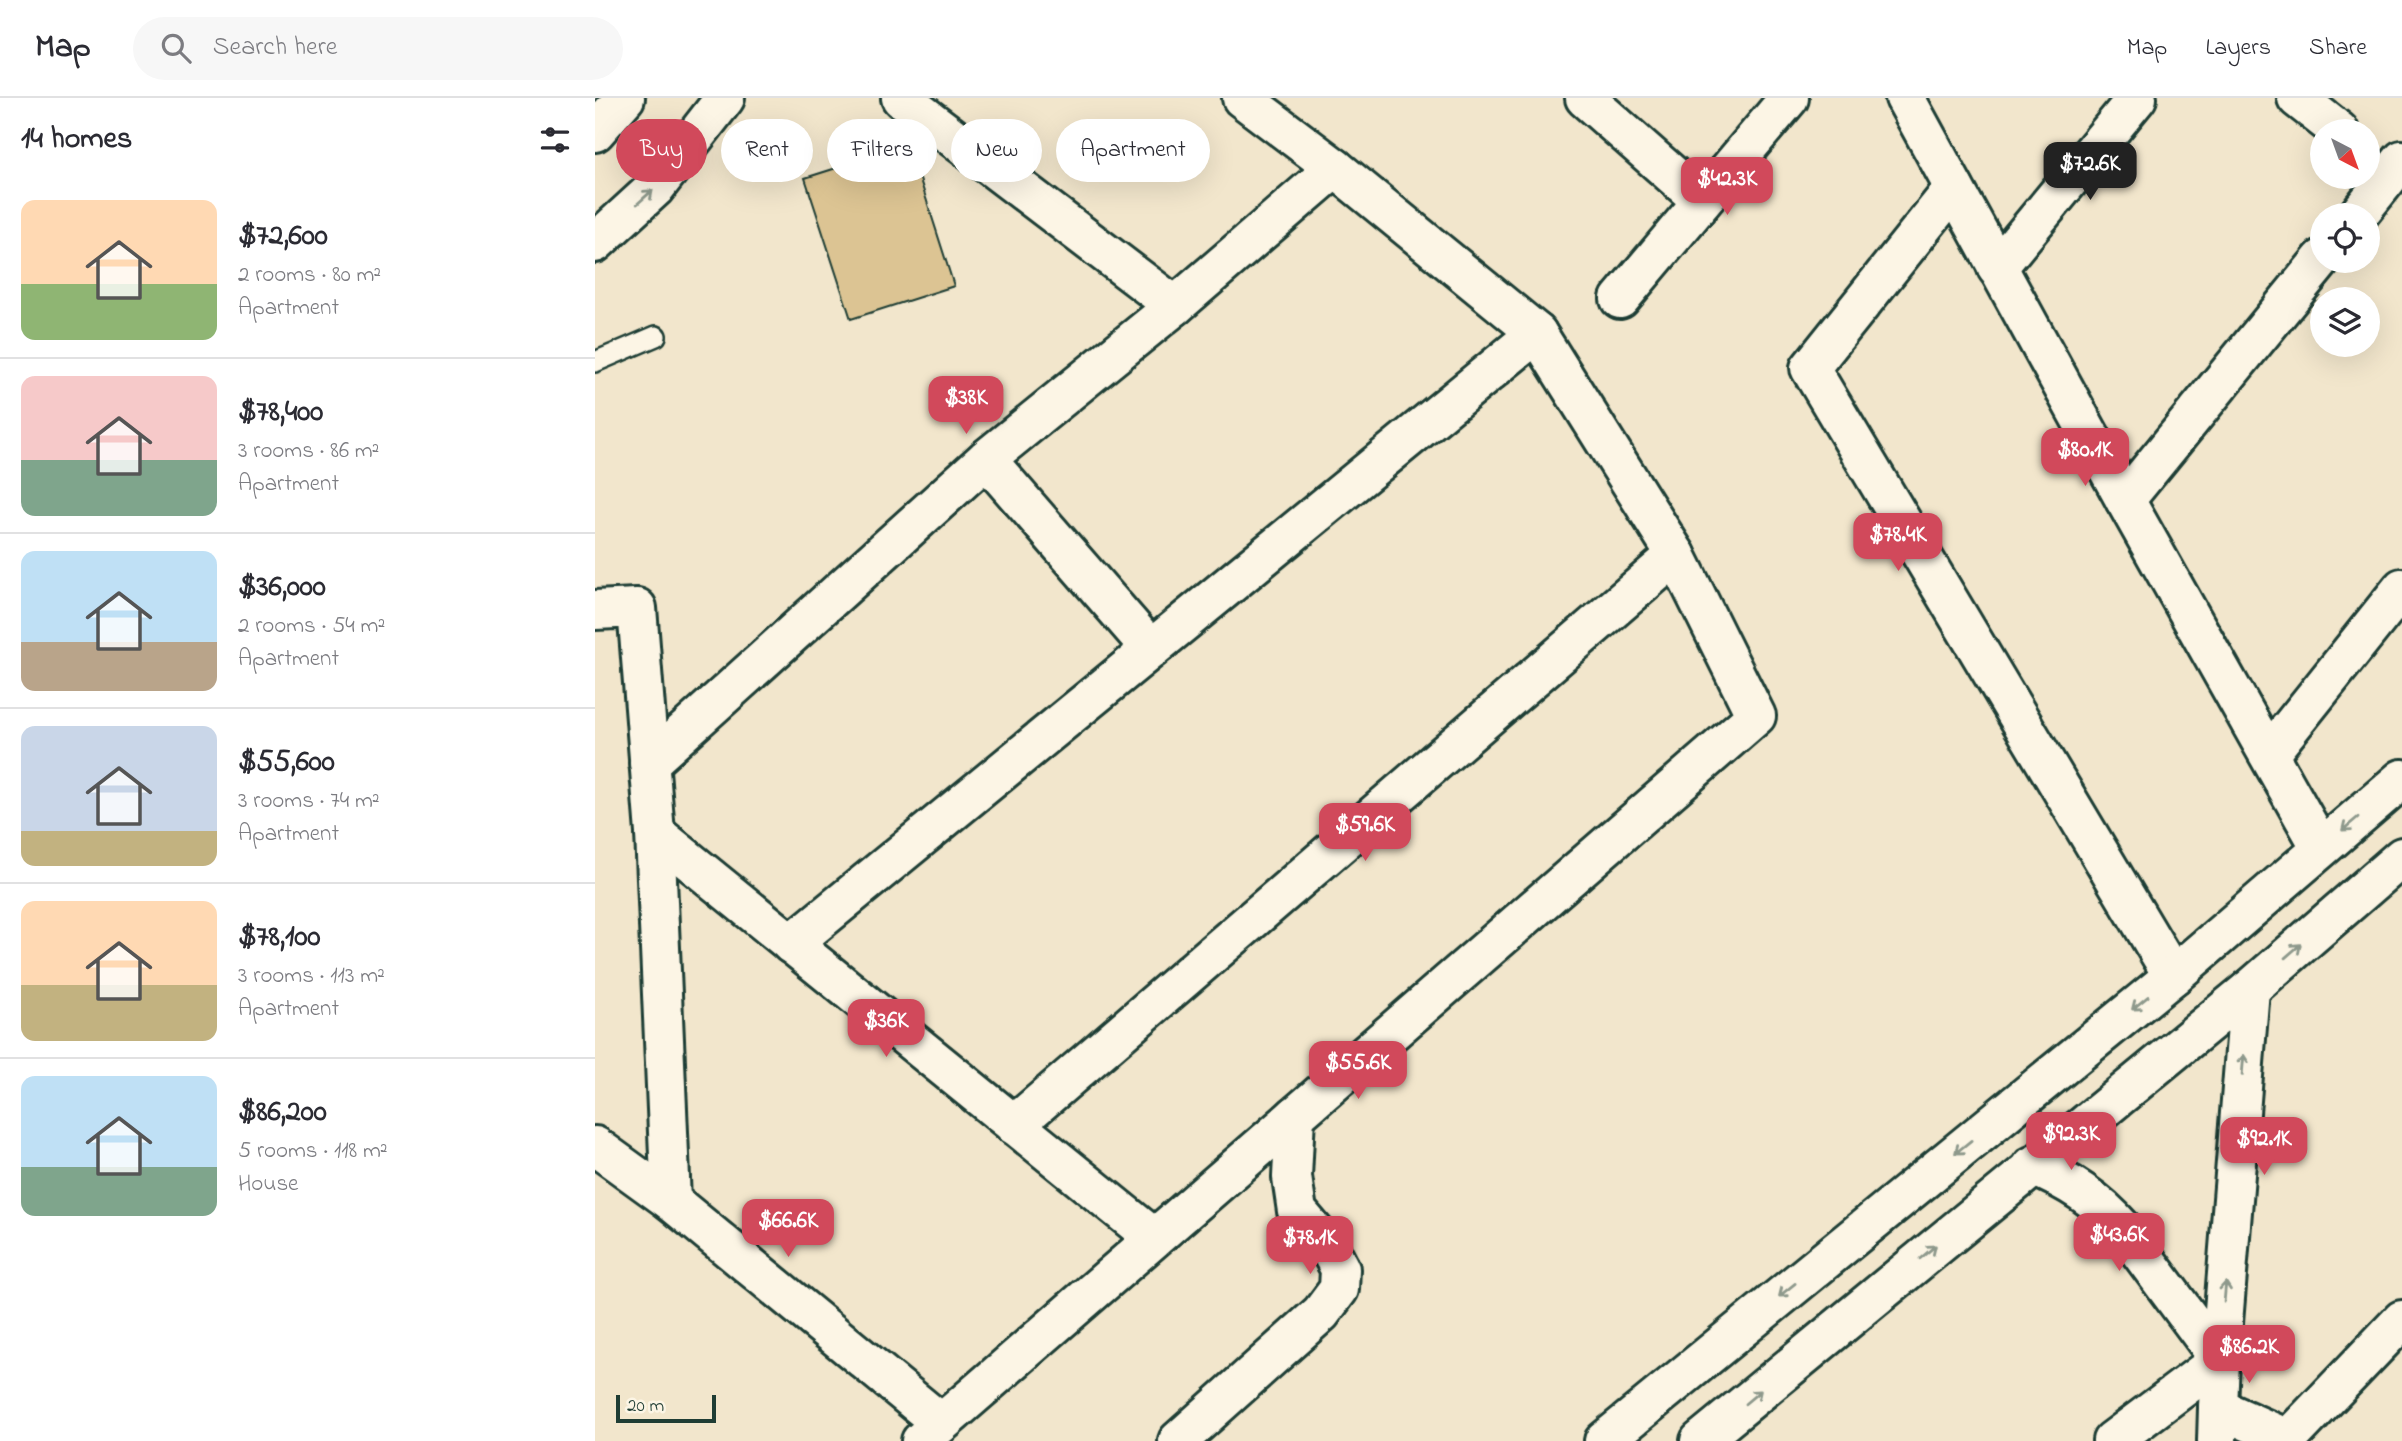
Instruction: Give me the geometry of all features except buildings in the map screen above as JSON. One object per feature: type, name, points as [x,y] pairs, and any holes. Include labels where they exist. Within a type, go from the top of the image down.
[{"type":"street","points":[[595,132],[625,98]]},
{"type":"street","points":[[595,243],[655,188],[726,98]]},
{"type":"street","points":[[901,98],[1175,306]]},
{"type":"street","points":[[595,1146],[671,1201],[931,1432],[1756,716],[1676,555],[1537,333],[1335,168],[1243,98]]},
{"type":"street","points":[[1584,98],[1702,201]]},
{"type":"street","points":[[1620,299],[1789,98]]},
{"type":"street","points":[[1905,98],[2125,500],[2270,753],[2321,848]]},
{"type":"street","points":[[1997,268],[2137,98]]},
{"type":"street","points":[[2297,98],[2324,119]]},
{"type":"street","points":[[2365,203],[2387,162]]},
{"type":"street","points":[[649,763],[986,459],[1175,306],[1335,168]]},
{"type":"street","points":[[1954,188],[1810,368],[2173,976]]},
{"type":"street","points":[[2125,500],[2311,273]]},
{"type":"street","points":[[791,944],[1537,333]]},
{"type":"street","points":[[986,459],[1151,649]]},
{"type":"street","points":[[1014,1125],[1676,555]]},
{"type":"street","points":[[2270,753],[2402,589]]},
{"type":"street","points":[[595,610],[637,608],[656,833],[671,1201]]},
{"type":"street","points":[[1604,1441],[2173,976],[2402,779]]},
{"type":"street","points":[[656,833],[1154,1238]]},
{"type":"street","points":[[1700,1441],[2250,989],[2402,857]]},
{"type":"street","points":[[2250,989],[2220,1360],[2218,1425],[2290,1440],[2402,1320]]},
{"type":"street","points":[[1178,1441],[1321,1313],[1339,1289],[1340,1269],[1329,1250],[1297,1211],[1292,1177],[1295,1116]]},
{"type":"street","points":[[2032,1166],[2073,1184],[2108,1212],[2220,1360]]},
{"type":"street","points":[[2112,1441],[2220,1360]]},
{"type":"lane","points":[[595,362],[656,336]]}]
